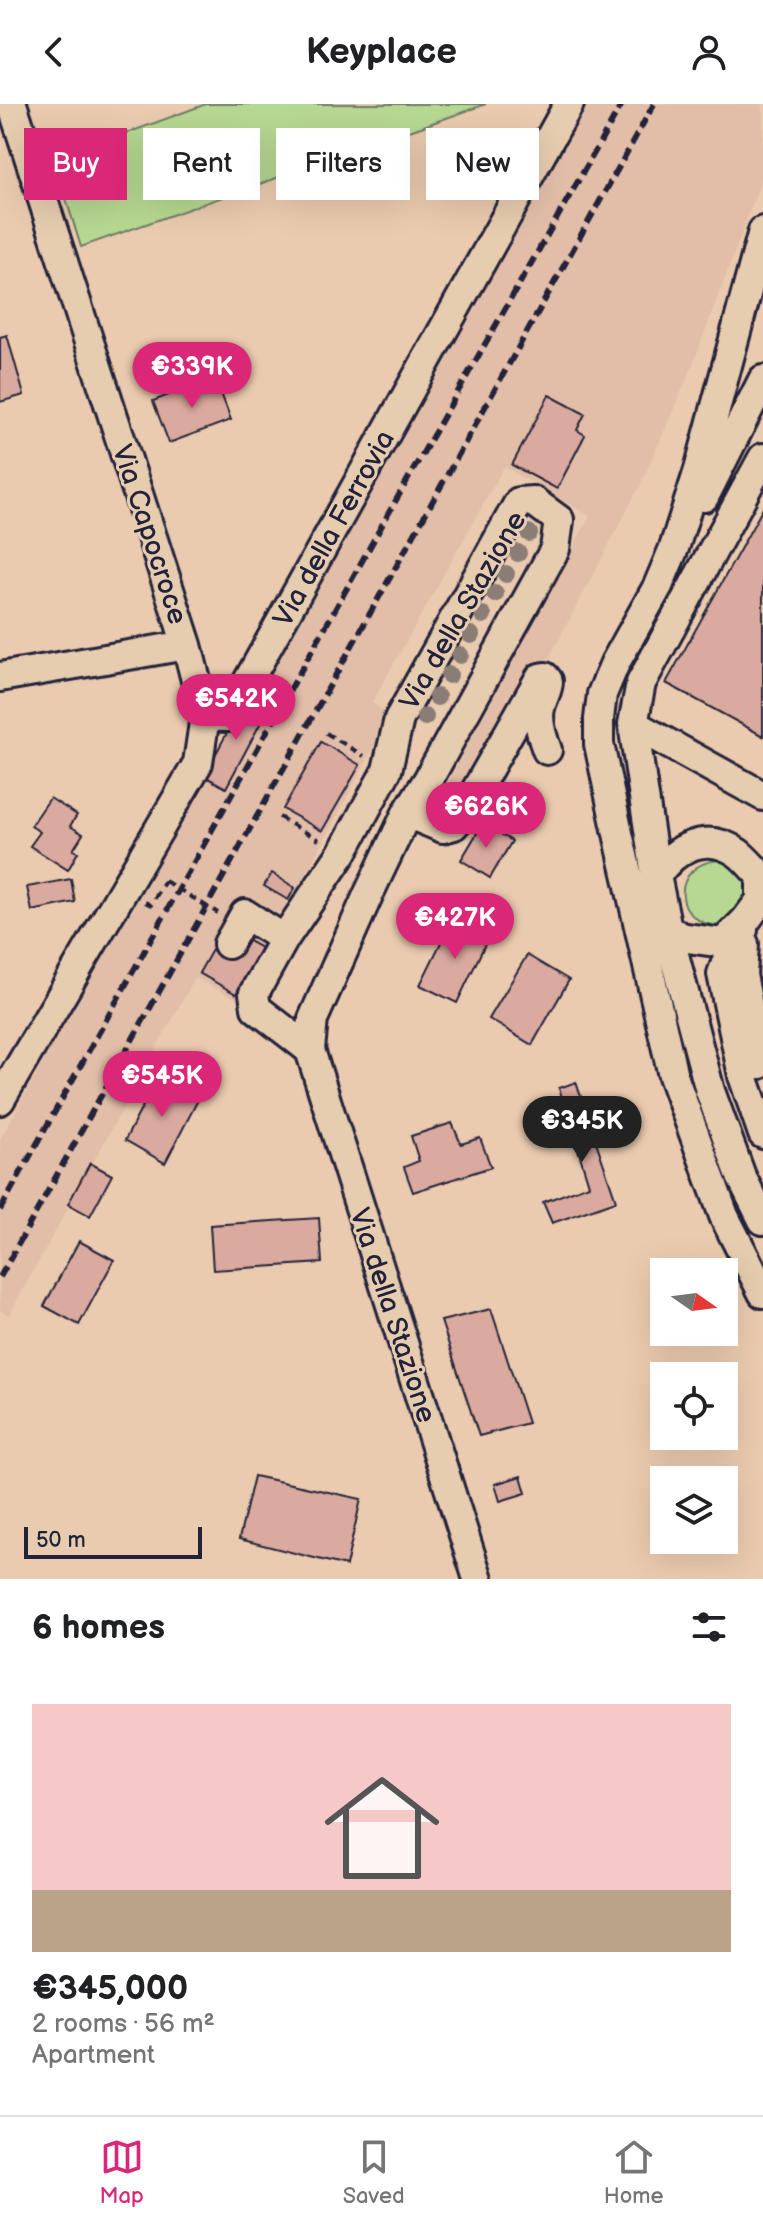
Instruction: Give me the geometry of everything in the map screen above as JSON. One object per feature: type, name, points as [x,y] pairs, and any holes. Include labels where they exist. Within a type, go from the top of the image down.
[{"type":"street","name":"Via Capocroce","points":[[12,104],[187,645],[205,716]]},
{"type":"street","name":"Via della Ferrovia","points":[[205,716],[228,717],[569,104]]},
{"type":"street","points":[[763,231],[699,470],[674,548],[658,586],[615,663],[602,694],[599,744],[673,1076],[724,1216],[763,1293]]},
{"type":"street","points":[[674,548],[684,535],[763,380]]},
{"type":"street","points":[[763,458],[641,683],[633,724],[656,876],[763,1203]]},
{"type":"street","name":"Via della Stazione","points":[[310,1050],[256,1008],[254,993],[284,939],[336,862],[389,766],[399,719],[519,502],[533,501],[559,520],[555,549],[407,813],[313,1019],[310,1050],[478,1579]]},
{"type":"street","name":"Via Capocroce","points":[[0,677],[187,645]]},
{"type":"street","points":[[407,813],[443,828],[454,825],[540,678],[545,677],[548,687],[539,710],[541,735],[547,750]]},
{"type":"street","points":[[0,1100],[198,763],[205,716]]},
{"type":"street","points":[[633,724],[763,796]]},
{"type":"street","points":[[389,766],[428,780]]},
{"type":"street","points":[[656,876],[665,863],[689,844],[713,843],[737,852],[761,876],[763,908],[744,939],[742,975],[763,1077]]},
{"type":"street","points":[[336,862],[369,893]]},
{"type":"street","points":[[674,932],[723,943],[763,908]]},
{"type":"street","points":[[763,908],[737,934],[722,974],[743,1076],[763,1134]]},
{"type":"street","points":[[228,944],[245,914],[284,939]]},
{"type":"street","points":[[674,932],[710,1091],[741,1176],[763,1220]]},
{"type":"street","points":[[763,936],[754,942],[763,987]]},
{"type":"path","points":[[326,733],[389,766]]},
{"type":"path","points":[[279,817],[336,862]]},
{"type":"path","points":[[165,881],[218,913]]},
{"type":"shaded area","points":[[583,104],[763,104],[763,176],[690,372],[640,486],[548,660],[460,815],[437,802],[590,516],[504,467],[372,703],[391,716],[238,1000],[195,978],[9,1315],[0,1311],[0,1139],[507,232],[526,200],[539,200],[539,178]]},
{"type":"green space","points":[[206,104],[486,104],[410,131],[410,128],[276,128],[276,178],[260,184],[260,128],[143,128],[143,200],[214,200],[81,247],[66,200],[127,200],[127,133]]},
{"type":"green space","points":[[718,860],[740,872],[749,897],[721,926],[705,923],[693,916],[683,894],[684,883],[691,872],[702,864]]},
{"type":"building","points":[[7,335],[24,395],[0,402],[0,337]]},
{"type":"building","points":[[215,377],[231,420],[169,443],[153,401]]},
{"type":"building","points":[[549,395],[585,414],[577,430],[585,435],[557,489],[512,465]]},
{"type":"building","points":[[763,508],[763,736],[666,683]]},
{"type":"building","points":[[246,697],[268,709],[226,788],[204,776]]},
{"type":"building","points":[[321,742],[360,765],[322,831],[283,809]]},
{"type":"building","points":[[50,798],[77,815],[70,826],[83,834],[73,850],[78,852],[68,870],[30,846],[40,832],[31,826]]},
{"type":"building","points":[[483,823],[512,841],[490,878],[461,860]]},
{"type":"building","points":[[272,873],[295,888],[288,900],[264,886]]},
{"type":"building","points":[[71,879],[75,902],[32,911],[27,887]]},
{"type":"building","points":[[453,918],[489,936],[457,1003],[420,985]]},
{"type":"building","points":[[243,938],[261,948],[236,994],[199,973],[213,948],[232,959]]},
{"type":"building","points":[[527,955],[569,980],[532,1045],[489,1019]]},
{"type":"building","points":[[159,1075],[199,1098],[165,1163],[125,1140]]},
{"type":"building","points":[[576,1082],[616,1201],[552,1223],[543,1202],[589,1185],[559,1088]]},
{"type":"building","points":[[452,1123],[461,1144],[480,1138],[491,1167],[413,1192],[404,1167],[419,1161],[411,1136]]},
{"type":"building","points":[[90,1163],[112,1175],[90,1216],[68,1204]]},
{"type":"building","points":[[319,1218],[322,1263],[213,1270],[210,1225]]},
{"type":"building","points":[[79,1241],[114,1260],[79,1325],[44,1306]]},
{"type":"building","points":[[491,1309],[528,1423],[479,1436],[441,1321]]},
{"type":"building","points":[[254,1476],[361,1499],[346,1566],[239,1539]]},
{"type":"building","points":[[521,1476],[526,1493],[500,1501],[495,1484]]},
{"type":"railway","points":[[0,1210],[391,509],[622,104]]},
{"type":"railway","points":[[0,1277],[654,104]]}]
